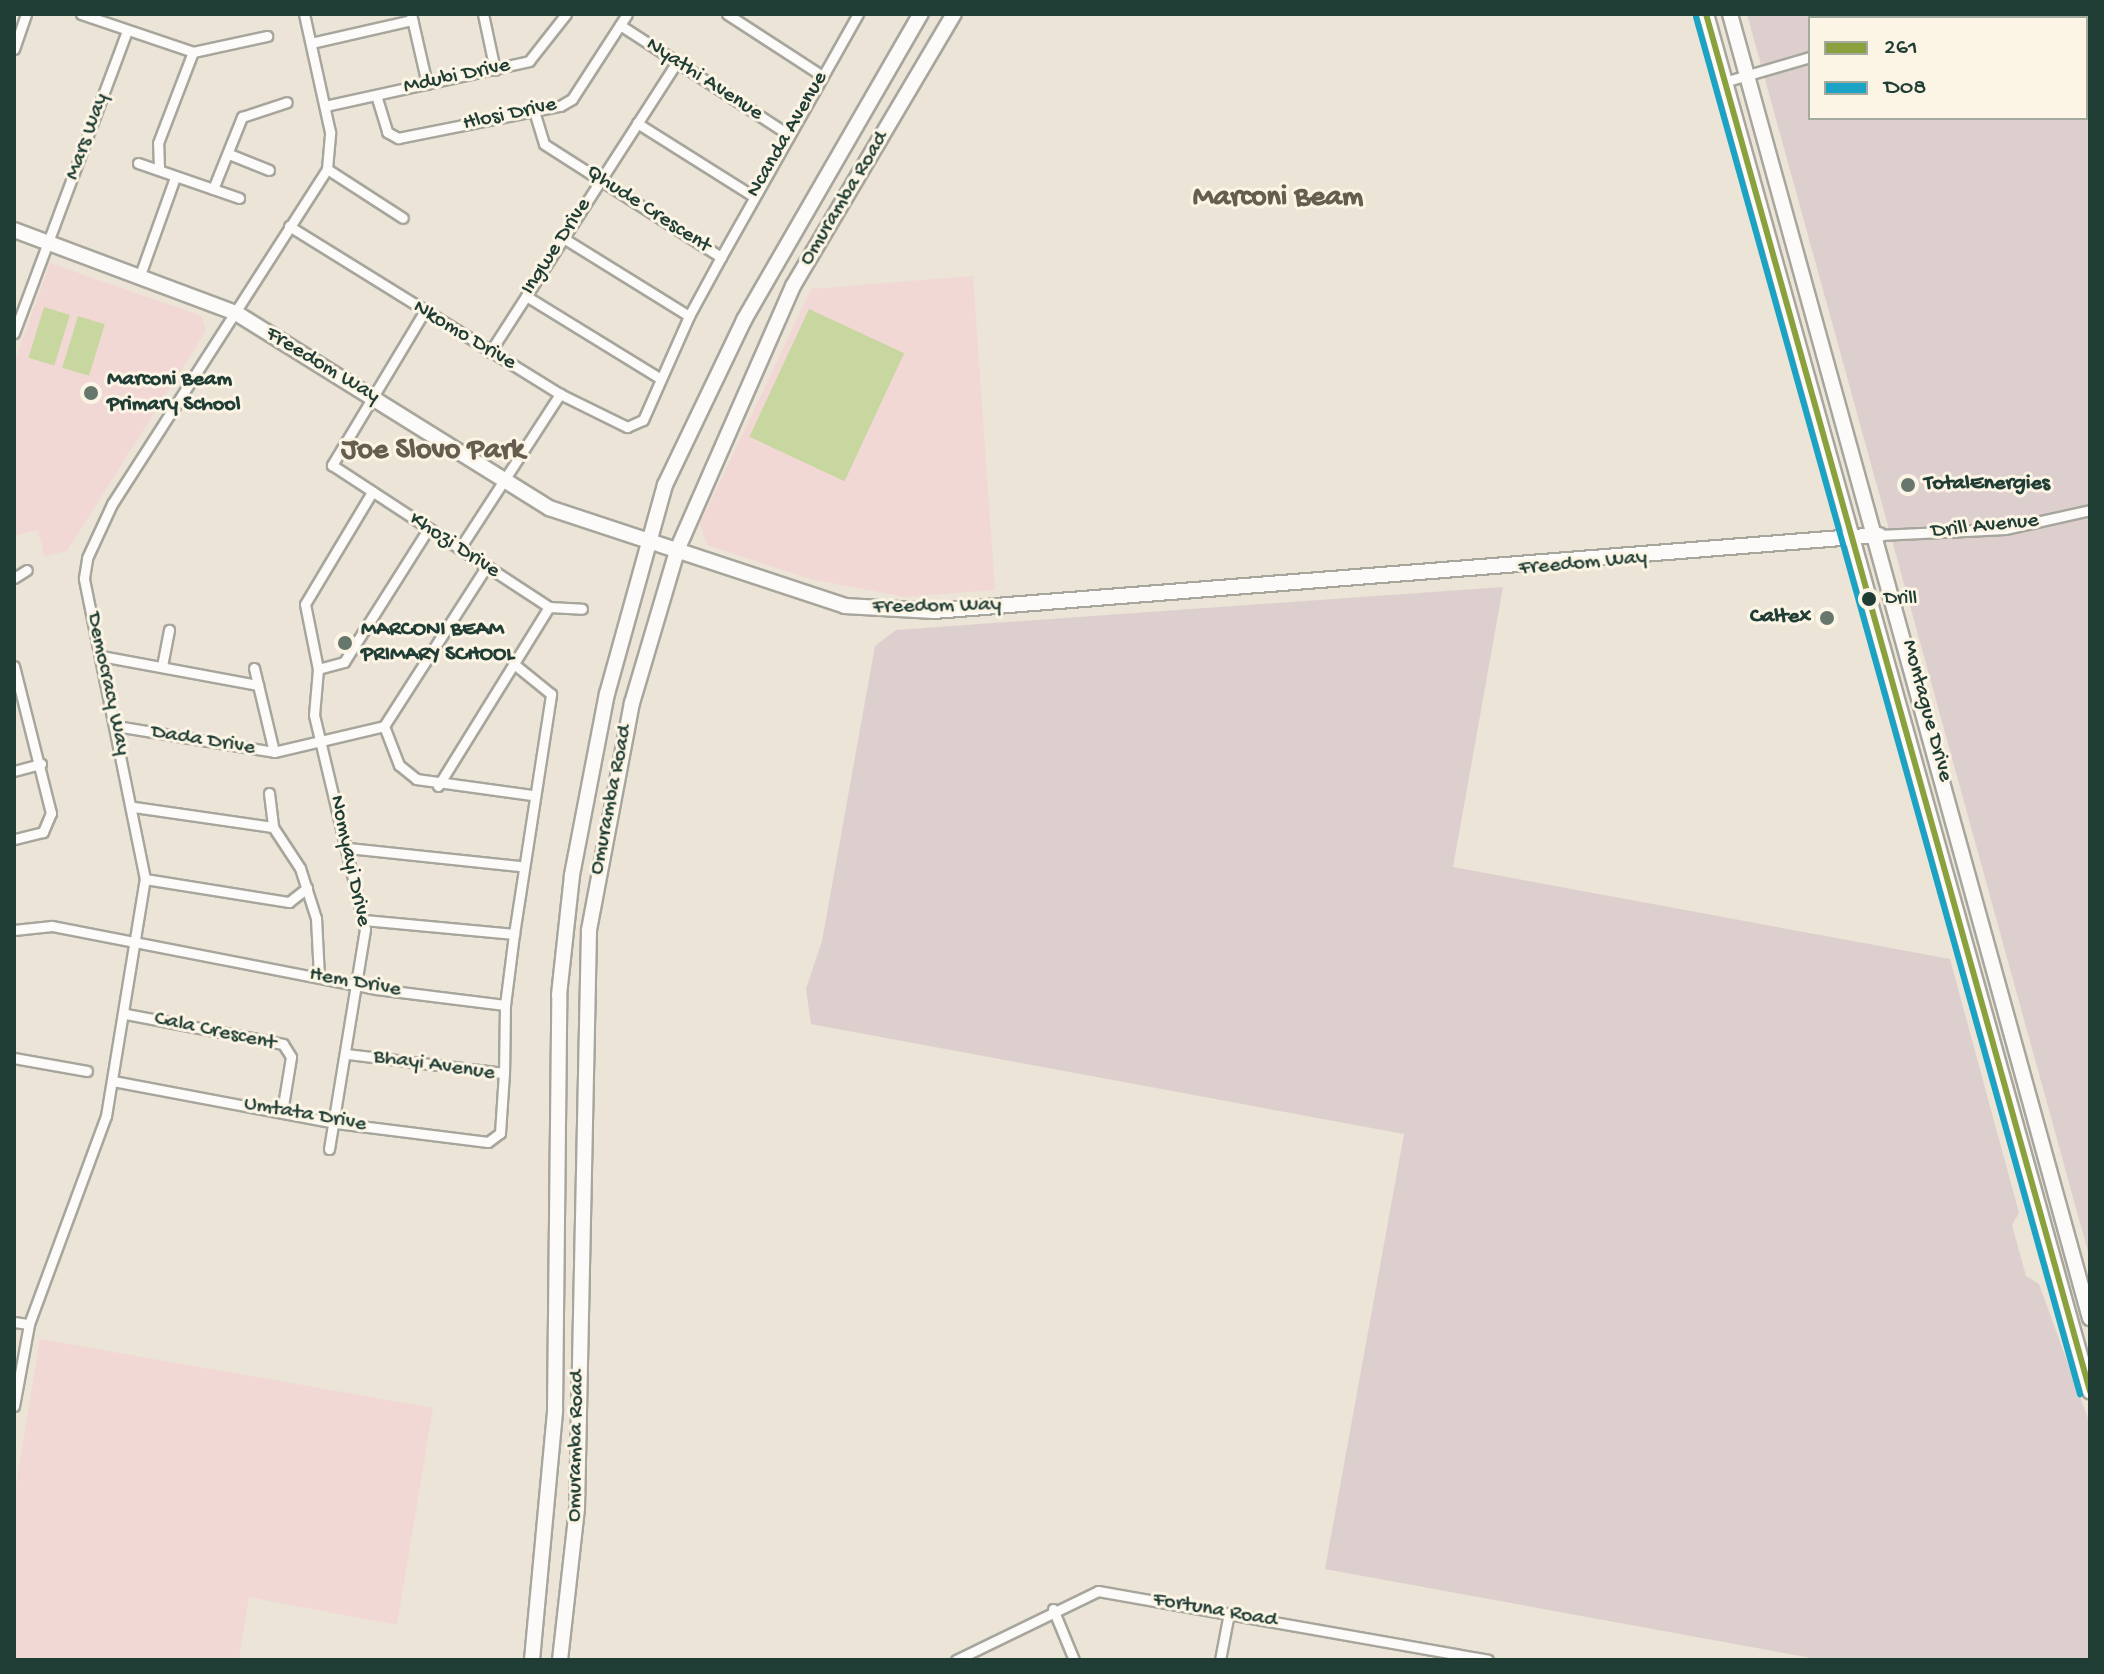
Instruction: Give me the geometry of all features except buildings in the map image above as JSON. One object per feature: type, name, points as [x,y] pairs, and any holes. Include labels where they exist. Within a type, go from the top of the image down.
[{"type":"main road","name":"Omuramba Road","points":[[532,1660],[555,1411],[566,927],[590,768],[645,538],[744,320],[921,14]]},
{"type":"main road","name":"Omuramba Road","points":[[560,1660],[577,1508],[589,930],[632,703],[678,548],[793,286],[954,14]]},
{"type":"main road","name":"Montague Drive","points":[[1706,14],[1848,539],[2090,1391]]},
{"type":"main road","name":"Montague Drive","points":[[1730,14],[1879,535],[2090,1318]]},
{"type":"main road","name":"Freedom Way","points":[[14,230],[236,313],[373,397],[506,485],[549,508],[678,548],[824,601],[918,612],[1879,535]]},
{"type":"street","points":[[14,49],[26,14]]},
{"type":"street","points":[[81,14],[193,52],[267,36]]},
{"type":"street","points":[[304,14],[325,106],[327,169],[403,218]]},
{"type":"street","points":[[483,14],[495,70]]},
{"type":"street","name":"Mdubi Drive","points":[[325,106],[495,70],[535,58],[566,14]]},
{"type":"street","name":"Hlosi Drive","points":[[376,95],[387,132],[398,138],[534,111],[572,99],[627,14]]},
{"type":"street","points":[[727,14],[821,75]]},
{"type":"street","name":"Ncanda Avenue","points":[[721,257],[856,15]]},
{"type":"street","points":[[311,43],[412,17],[427,84]]},
{"type":"street","name":"Nyathi Avenue","points":[[620,25],[788,134]]},
{"type":"street","name":"Mars Way","points":[[14,333],[127,30]]},
{"type":"street","points":[[159,168],[158,143],[193,52]]},
{"type":"street","points":[[1724,82],[1808,58]]},
{"type":"street","name":"Ingwe Drive","points":[[490,352],[677,62]]},
{"type":"street","points":[[213,189],[242,117],[287,102]]},
{"type":"street","name":"Qhude Crescent","points":[[534,111],[544,144],[721,257],[689,316],[643,420]]},
{"type":"street","points":[[637,123],[753,196]]},
{"type":"street","points":[[229,154],[269,170]]},
{"type":"street","points":[[138,163],[159,168],[174,180],[239,198]]},
{"type":"street","name":"Democracy Way","points":[[14,1406],[29,1324],[113,1081],[138,943],[145,879],[134,807],[84,578],[92,541],[327,169]]},
{"type":"street","points":[[140,275],[174,180]]},
{"type":"street","name":"Nkomo Drive","points":[[289,226],[560,394],[627,427],[643,420]]},
{"type":"street","points":[[563,238],[689,316]]},
{"type":"street","points":[[526,296],[661,379]]},
{"type":"street","points":[[373,397],[424,312]]},
{"type":"street","points":[[460,548],[506,485],[560,394]]},
{"type":"street","name":"Khozi Drive","points":[[373,397],[332,464],[549,607],[582,609]]},
{"type":"street","name":"Nomyayi Drive","points":[[329,1149],[359,985],[364,920],[320,742],[318,669],[306,596],[372,492]]},
{"type":"street","name":"Drill Avenue","points":[[1879,535],[2005,529],[2090,510]]},
{"type":"street","points":[[318,669],[344,662],[428,529]]},
{"type":"street","points":[[486,567],[384,726],[399,765],[438,786],[532,795]]},
{"type":"street","points":[[14,578],[27,570]]},
{"type":"street","points":[[438,786],[549,607]]},
{"type":"street","points":[[162,666],[169,630]]},
{"type":"street","points":[[101,656],[258,685]]},
{"type":"street","points":[[504,1073],[505,1005],[519,866],[551,694],[514,664]]},
{"type":"street","points":[[14,666],[19,696],[34,732],[41,764],[49,827],[14,839]]},
{"type":"street","points":[[254,668],[274,752]]},
{"type":"street","name":"Dada Drive","points":[[116,726],[274,752],[384,726]]},
{"type":"street","points":[[14,771],[41,764]]},
{"type":"street","points":[[269,793],[273,827],[307,888],[319,977]]},
{"type":"street","points":[[134,807],[273,827]]},
{"type":"street","points":[[348,848],[519,866]]},
{"type":"street","points":[[145,879],[289,902],[307,888]]},
{"type":"street","points":[[364,920],[514,934]]},
{"type":"street","name":"Hem Drive","points":[[14,930],[52,926],[359,985],[505,1005]]},
{"type":"street","name":"Cala Crescent","points":[[126,1014],[283,1044],[291,1057],[282,1112]]},
{"type":"street","name":"Bhayi Avenue","points":[[346,1054],[504,1073],[497,1139]]},
{"type":"street","points":[[14,1058],[87,1071]]},
{"type":"street","name":"Umtata Drive","points":[[113,1081],[336,1123],[497,1139]]},
{"type":"street","points":[[14,1322],[29,1324]]},
{"type":"street","name":"Fortuna Road","points":[[956,1660],[1053,1609],[1098,1591],[1488,1660]]},
{"type":"street","points":[[1053,1609],[1074,1660]]},
{"type":"street","points":[[1220,1660],[1229,1613]]},
{"type":"shaded area","points":[[1747,14],[2090,14],[2090,1259]]},
{"type":"shaded area","name":"Marconi Beam Primary School","points":[[50,263],[202,316],[206,331],[67,551],[44,556],[38,530],[14,536],[14,363]]},
{"type":"shaded area","points":[[973,276],[995,590],[905,597],[810,579],[707,545],[700,524],[811,289]]},
{"type":"shaded area","points":[[1503,587],[1453,867],[1950,959],[2019,1213],[2012,1225],[2026,1276],[2039,1284],[2090,1424],[2090,1660],[1822,1660],[1325,1569],[1404,1134],[811,1024],[806,989],[822,941],[875,646],[896,630]]},
{"type":"shaded area","points":[[40,1339],[433,1408],[397,1625],[249,1597],[239,1657],[252,1660],[14,1660],[14,1497]]},
{"type":"green space","points":[[44,307],[70,315],[54,366],[29,358]]},
{"type":"green space","points":[[809,309],[904,353],[845,481],[749,437]]},
{"type":"green space","points":[[78,316],[105,324],[89,376],[62,368]]},
{"type":"transit line","name":"261","points":[[1706,14],[2090,1391]]},
{"type":"transit line","name":"D08","points":[[1696,17],[2080,1394]]},
{"type":"place","name":"Marconi Beam Primary School","points":[[91,393]]},
{"type":"place","name":"TotalEnergies","points":[[1908,485]]},
{"type":"place","name":"Drill","points":[[1869,599]]},
{"type":"place","name":"Caltex","points":[[1827,618]]},
{"type":"place","name":"MARCONI BEAM PRIMARY SCHOOL","points":[[345,643]]},
{"type":"district","name":"Marconi Beam","points":[[1278,199]]},
{"type":"district","name":"Joe Slovo Park","points":[[433,452]]}]
